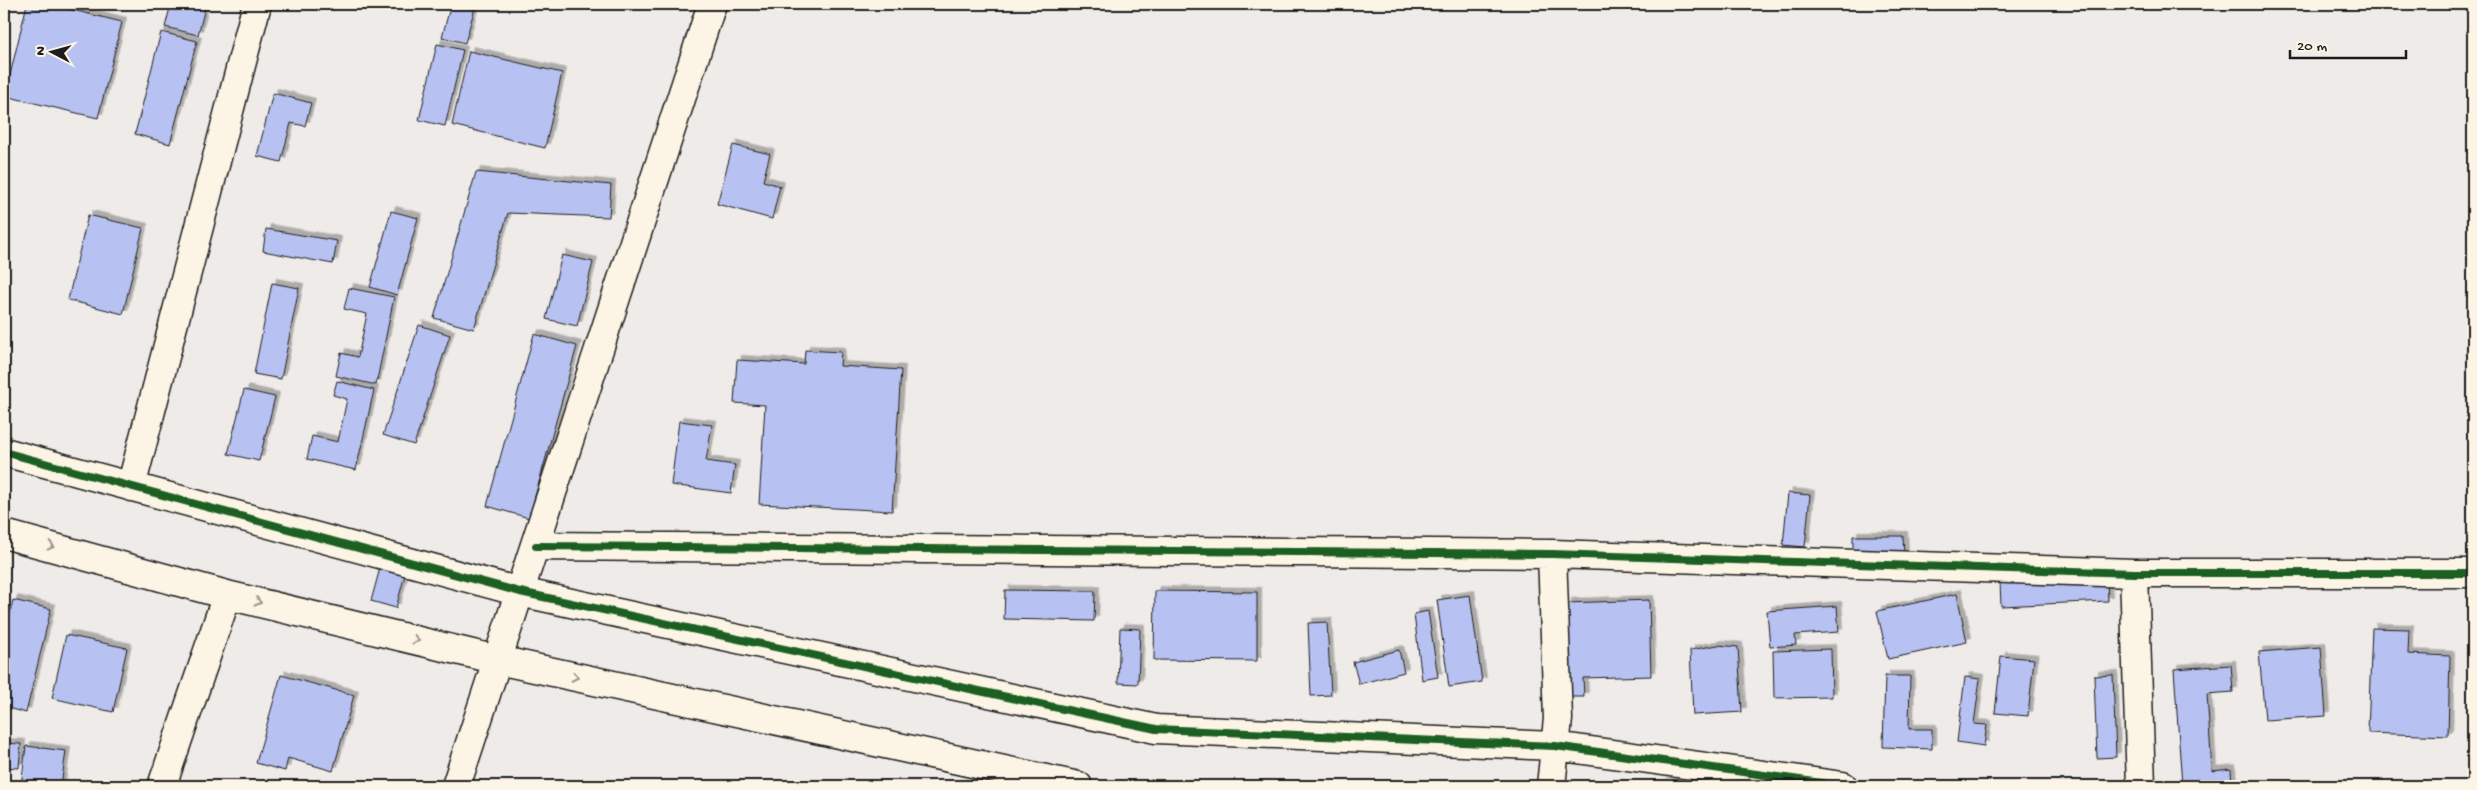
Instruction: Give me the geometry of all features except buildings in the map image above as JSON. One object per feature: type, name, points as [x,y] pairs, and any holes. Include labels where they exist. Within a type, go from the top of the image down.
[{"type":"street","points":[[131,487],[257,4]]},
{"type":"street","points":[[456,786],[712,4]]},
{"type":"street","points":[[4,452],[520,592],[1156,728],[1555,746],[1842,786]]},
{"type":"street","points":[[4,534],[227,595],[498,660],[1078,786]]},
{"type":"street","points":[[536,546],[1552,554],[2134,573],[2473,573]]},
{"type":"street","points":[[1552,554],[1558,719],[1552,786]]},
{"type":"street","points":[[2134,573],[2141,786]]},
{"type":"street","points":[[162,786],[227,595]]},
{"type":"cycle path","points":[[4,452],[520,592],[1156,729],[1555,746],[1843,786]]},
{"type":"cycle path","points":[[536,546],[1552,554],[2134,573],[2473,573]]}]
